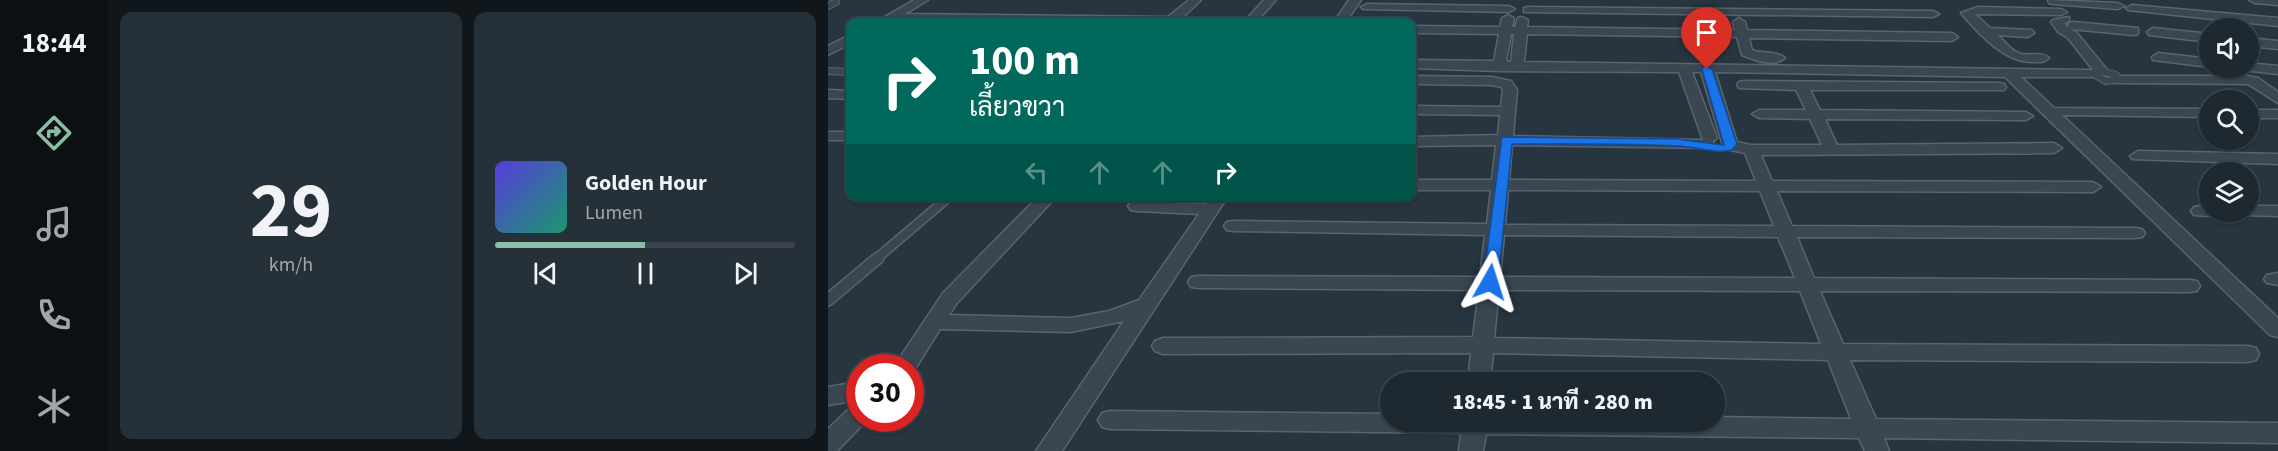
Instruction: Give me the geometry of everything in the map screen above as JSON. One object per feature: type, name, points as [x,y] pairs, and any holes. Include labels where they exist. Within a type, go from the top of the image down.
[{"type":"street","points":[[890,18],[922,0]]},
{"type":"street","points":[[1176,18],[1195,0]]},
{"type":"street","points":[[1254,18],[1270,0]]},
{"type":"street","points":[[1343,18],[1355,0]]},
{"type":"street","points":[[1729,0],[1743,34],[1746,52],[1761,58],[1979,61]]},
{"type":"street","points":[[2180,0],[2199,19]]},
{"type":"street","points":[[2255,0],[2278,2]]},
{"type":"street","points":[[2052,1],[2118,6]]},
{"type":"street","points":[[2052,1],[2105,76]]},
{"type":"street","points":[[1367,7],[1933,14]]},
{"type":"street","points":[[1413,18],[1418,8]]},
{"type":"street","points":[[1499,66],[1504,30],[1520,8]]},
{"type":"street","points":[[1517,67],[1520,8]]},
{"type":"street","points":[[2132,8],[2278,22]]},
{"type":"street","points":[[2043,58],[2015,56],[1966,13],[1978,10],[2134,31]]},
{"type":"street","points":[[1416,29],[1952,37]]},
{"type":"street","points":[[1984,31],[2028,33]]},
{"type":"street","points":[[2153,32],[2199,37]]},
{"type":"street","points":[[828,52],[846,41]]},
{"type":"street","points":[[2259,43],[2278,45]]},
{"type":"street","points":[[828,52],[846,54]]},
{"type":"street","points":[[1416,53],[1462,53]]},
{"type":"street","points":[[2158,57],[2199,62]]},
{"type":"street","points":[[1416,64],[1684,68],[2007,79],[2278,330]]},
{"type":"street","points":[[1684,68],[1708,142]]},
{"type":"street","points":[[1707,69],[1737,146],[1766,186],[1834,352],[1868,427],[1876,451]]},
{"type":"street","points":[[2259,72],[2278,70]]},
{"type":"street","points":[[1744,85],[2199,75]]},
{"type":"street","points":[[2251,78],[2278,99]]},
{"type":"street","points":[[1416,80],[1492,81],[1506,84],[1510,90],[1507,140],[1480,372]]},
{"type":"street","points":[[1801,85],[1832,150]]},
{"type":"street","points":[[828,94],[846,94]]},
{"type":"street","points":[[1416,110],[1509,111]]},
{"type":"street","points":[[2059,111],[2199,113]]},
{"type":"street","points":[[1759,114],[2026,116]]},
{"type":"street","points":[[2259,114],[2278,114]]},
{"type":"street","points":[[1416,141],[1708,142],[1720,149],[1737,146],[1832,150],[2054,148]]},
{"type":"street","points":[[2138,156],[2278,159]]},
{"type":"street","points":[[1416,185],[2093,187]]},
{"type":"street","points":[[913,354],[950,298],[1044,201]]},
{"type":"street","points":[[1137,206],[1216,203]]},
{"type":"street","points":[[1048,451],[1216,203]]},
{"type":"street","points":[[2259,211],[2278,211]]},
{"type":"street","points":[[1233,226],[1496,230],[2136,233]]},
{"type":"street","points":[[1198,282],[2190,286]]},
{"type":"street","points":[[934,322],[1071,325],[1113,318],[1148,304]]},
{"type":"street","points":[[1163,346],[1483,345],[1834,352],[2248,354]]},
{"type":"street","points":[[828,396],[846,393]]},
{"type":"street","points":[[1110,420],[1380,422]]},
{"type":"street","points":[[1725,426],[2278,433]]},
{"type":"street","points":[[828,444],[846,427]]},
{"type":"street","points":[[1472,451],[1474,432]]},
{"type":"lane","points":[[828,6],[836,3]]},
{"type":"lane","points":[[828,71],[846,72]]},
{"type":"lane","points":[[828,136],[846,136]]},
{"type":"lane","points":[[828,300],[944,201]]},
{"type":"route","points":[[1490,282],[1507,140],[1677,142],[1707,145],[1720,149],[1728,148],[1731,144],[1707,69]]}]
